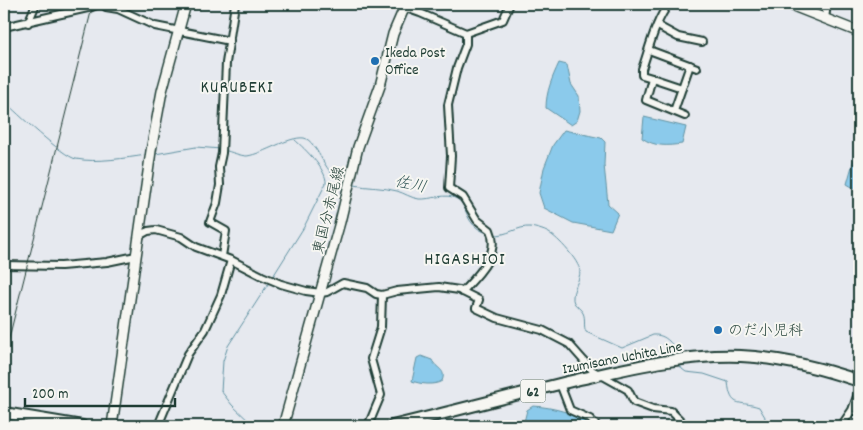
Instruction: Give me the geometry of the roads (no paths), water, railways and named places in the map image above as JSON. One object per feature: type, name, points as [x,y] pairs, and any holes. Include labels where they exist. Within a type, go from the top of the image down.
[{"type":"main road","name":"Izumisano Uchita Line","points":[[392,426],[638,365],[679,359],[739,356],[766,358],[833,372],[859,381]]},
{"type":"main road","points":[[4,413],[82,426]]},
{"type":"street","points":[[28,23],[36,4]]},
{"type":"street","points":[[4,27],[28,23],[99,4]]},
{"type":"street","points":[[103,4],[155,26],[177,32],[230,41]]},
{"type":"street","points":[[112,426],[162,91],[186,4]]},
{"type":"street","points":[[222,256],[226,231],[210,222],[217,203],[220,185],[219,167],[222,150],[226,63],[235,4]]},
{"type":"street","points":[[395,4],[406,5],[466,34],[503,20],[510,4]]},
{"type":"street","points":[[670,4],[665,9],[658,26],[642,69],[642,74],[682,88]]},
{"type":"street","points":[[788,4],[859,32]]},
{"type":"street","points":[[824,18],[827,4]]},
{"type":"street","name":"東国分赤尾線","points":[[283,426],[321,293],[358,147],[380,86],[393,34],[406,5]]},
{"type":"street","points":[[658,26],[678,37],[702,42]]},
{"type":"street","points":[[462,292],[486,265],[493,244],[492,234],[477,220],[463,197],[449,188],[451,156],[448,105],[457,68],[466,44],[466,34]]},
{"type":"street","points":[[649,50],[697,68]]},
{"type":"street","points":[[674,111],[690,65]]},
{"type":"street","points":[[652,78],[646,100],[685,116]]},
{"type":"street","points":[[139,236],[148,230],[156,230],[181,237],[196,247],[222,256],[281,284],[321,293],[327,292],[343,283],[367,288],[376,294],[382,295],[397,291],[439,287],[459,290],[478,300],[476,308],[497,318],[542,330],[569,344],[592,370],[628,390],[634,402],[653,409],[671,411],[686,426]]},
{"type":"street","points":[[4,265],[61,266],[107,262],[136,256]]},
{"type":"street","points":[[158,426],[188,354],[205,330],[221,295],[230,260]]},
{"type":"street","points":[[368,426],[381,395],[372,359],[381,327],[382,295]]},
{"type":"street","points":[[560,384],[570,410],[590,419],[597,426]]},
{"type":"street","points":[[841,426],[852,410],[859,391]]},
{"type":"water","points":[[559,63],[567,65],[571,84],[579,96],[580,111],[577,121],[571,125],[546,108],[548,91]]},
{"type":"water","points":[[644,117],[686,127],[682,144],[661,145],[642,138]]},
{"type":"water","points":[[564,130],[601,138],[605,142],[604,165],[608,204],[618,213],[611,230],[573,223],[544,208],[539,193],[544,168],[553,145]]},
{"type":"water","points":[[859,141],[859,191],[847,184]]},
{"type":"water","points":[[421,356],[432,360],[442,371],[442,381],[435,384],[427,384],[412,381],[417,358]]},
{"type":"water","points":[[533,406],[565,412],[581,418],[594,426],[523,426],[527,410]]},
{"type":"waterway","name":"佐川","points":[[4,101],[50,142],[76,159],[120,159],[146,155]]},
{"type":"waterway","name":"佐川","points":[[224,150],[247,156],[284,142],[304,138],[314,146],[332,174],[338,180],[345,183]]},
{"type":"waterway","points":[[272,278],[304,227],[326,183],[319,166],[295,140]]},
{"type":"waterway","name":"佐川","points":[[155,154],[196,147],[221,149]]},
{"type":"waterway","name":"佐川","points":[[354,185],[392,190],[419,199],[443,196],[453,197],[461,202],[474,225],[487,233]]},
{"type":"waterway","name":"佐川","points":[[493,235],[526,227],[549,233],[568,250],[579,267],[580,274],[573,294],[573,300],[583,313],[586,332],[622,348],[653,335],[662,336],[675,348],[679,356]]},
{"type":"waterway","points":[[254,426],[232,405],[221,391],[223,361],[228,346],[270,281]]},
{"type":"waterway","name":"佐川","points":[[680,365],[686,372],[704,374],[728,382],[729,391],[734,400],[759,407],[765,417],[763,426]]},
{"type":"railway","points":[[4,358],[93,4]]},
{"type":"place","name":"Ikeda Post Office","points":[[375,61]]},
{"type":"place","name":"のだ小児科","points":[[718,330]]},
{"type":"district","name":"KURUBEKI","points":[[237,86]]},
{"type":"district","name":"HIGASHIOI","points":[[465,258]]}]
